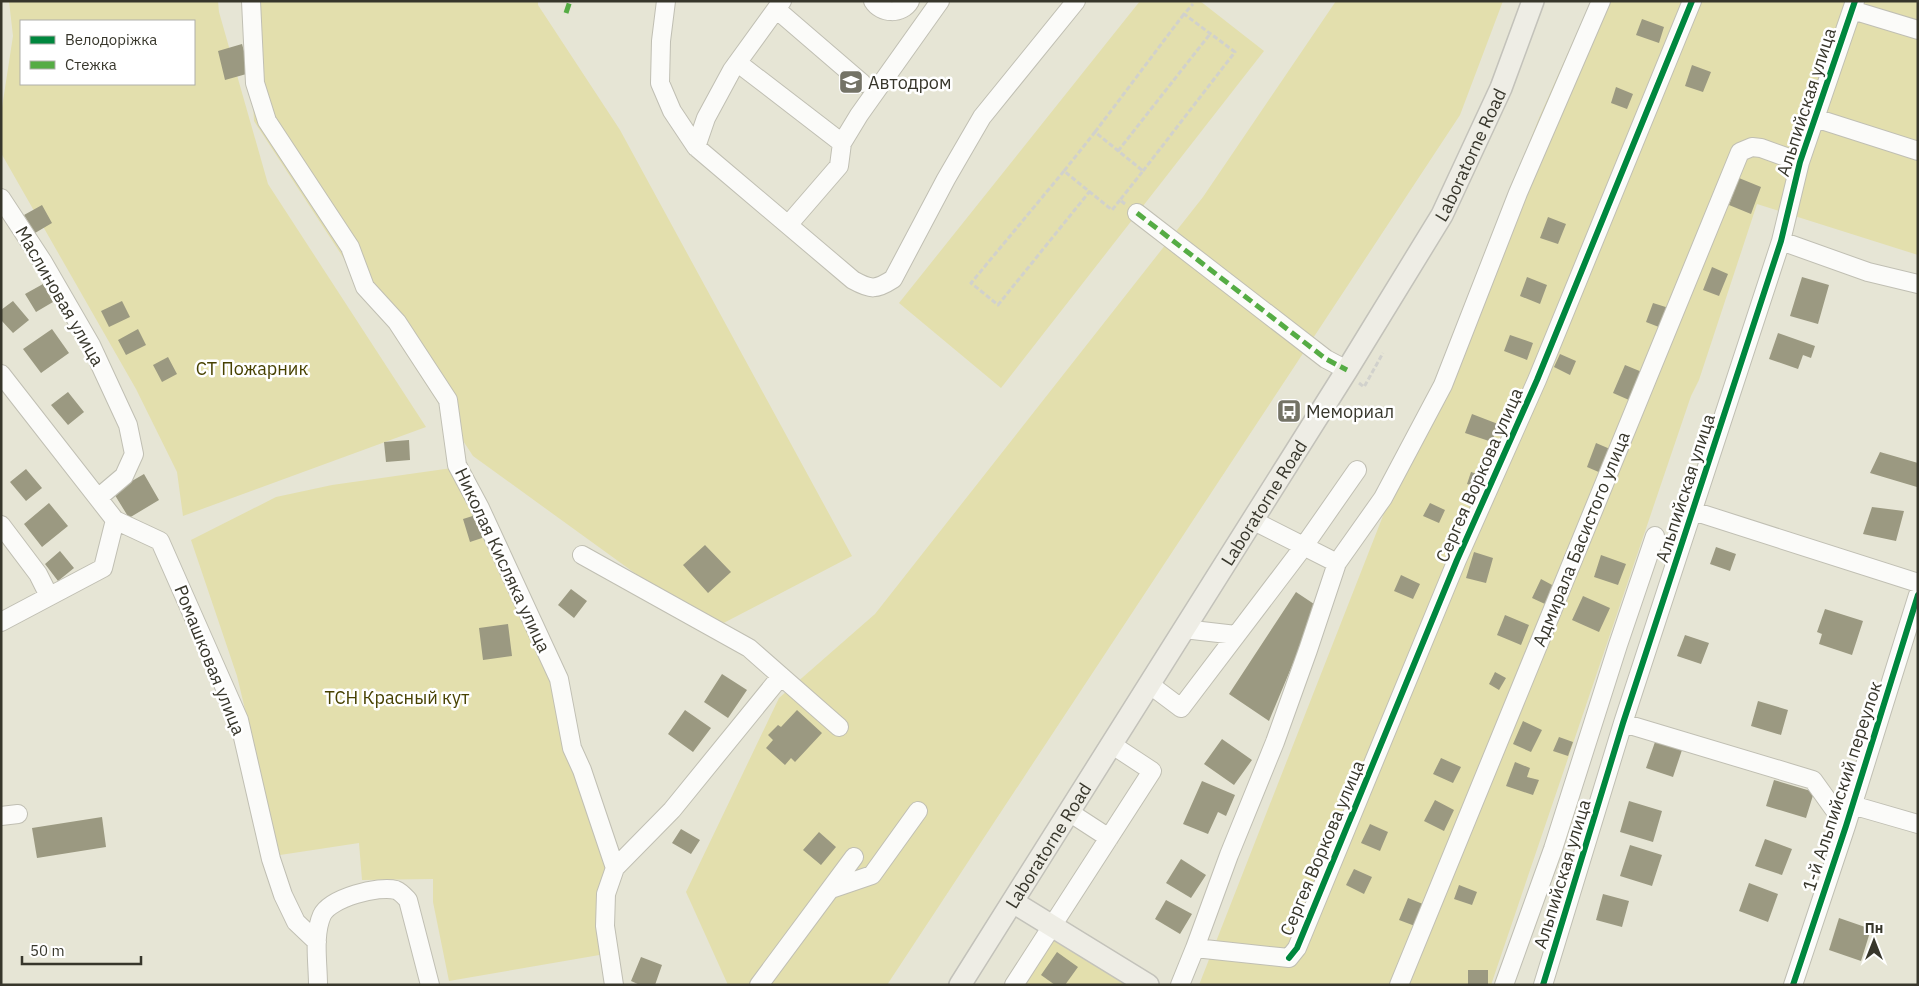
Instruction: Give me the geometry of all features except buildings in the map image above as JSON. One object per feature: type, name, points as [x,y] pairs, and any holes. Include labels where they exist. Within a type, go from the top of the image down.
[{"type":"main road","name":"Laboratorne Road","points":[[960,985],[1347,370],[1442,215],[1501,88],[1533,1]]},
{"type":"main road","points":[[1013,902],[1148,985]]},
{"type":"street","name":"Николая Кисляка улица","points":[[251,1],[255,83],[267,121],[350,247],[365,287],[397,322],[448,400],[457,465],[480,508],[559,679],[572,748],[582,770],[615,868]]},
{"type":"street","points":[[666,1],[661,41],[660,83],[672,111],[696,147],[853,280],[866,287],[879,288],[893,279],[946,178],[982,117],[1076,1]]},
{"type":"street","points":[[873,1],[876,6],[887,11],[896,12],[907,6],[910,1]]},
{"type":"street","points":[[788,225],[840,166],[842,143],[859,115],[940,1]]},
{"type":"street","points":[[1180,985],[1278,733],[1308,650],[1336,563],[1384,498],[1443,385],[1518,193],[1601,1]]},
{"type":"street","name":"Сергея Воркова улица","points":[[1195,948],[1289,958],[1297,948],[1458,560],[1537,380],[1692,1]]},
{"type":"street","points":[[696,147],[706,118],[738,63],[779,5],[862,83]]},
{"type":"street","points":[[1854,6],[1918,30]]},
{"type":"street","name":"Альпийская улица","points":[[1544,985],[1623,723],[1781,241],[1800,162],[1854,6]]},
{"type":"street","points":[[738,63],[842,143]]},
{"type":"street","points":[[1815,118],[1918,150]]},
{"type":"street","name":"Адмирала Басистого улица","points":[[1398,985],[1740,152],[1752,147],[1761,148],[1800,162]]},
{"type":"street","name":"Маслиновая улица","points":[[1,198],[43,262],[92,344],[128,425],[134,454],[124,476],[98,498]]},
{"type":"street","points":[[1138,213],[1326,359],[1347,370]]},
{"type":"street","points":[[1781,241],[1868,272],[1918,284]]},
{"type":"street","name":"Ромашковая улица","points":[[1,374],[115,520],[160,541],[239,720],[271,860],[283,895],[296,922],[317,942]]},
{"type":"street","points":[[1149,684],[1181,708],[1304,546],[1358,470]]},
{"type":"street","points":[[1693,511],[1918,583]]},
{"type":"street","points":[[1,622],[103,568],[115,520]]},
{"type":"street","points":[[1252,520],[1336,563]]},
{"type":"street","points":[[1,525],[38,574],[49,596]]},
{"type":"street","points":[[1504,985],[1554,849],[1618,645],[1655,536]]},
{"type":"street","points":[[582,555],[748,648],[839,728]]},
{"type":"street","name":"1-й Альпийский переулок","points":[[1792,985],[1846,826],[1918,595]]},
{"type":"street","points":[[1184,628],[1236,635]]},
{"type":"street","points":[[614,985],[605,926],[606,894],[615,868],[672,810],[781,676]]},
{"type":"street","points":[[1623,723],[1813,780],[1846,826]]},
{"type":"street","points":[[1014,985],[1152,771],[1112,744]]},
{"type":"street","points":[[1852,805],[1918,824]]},
{"type":"street","points":[[831,889],[872,874],[918,811]]},
{"type":"street","points":[[1069,812],[1109,838]]},
{"type":"street","points":[[759,985],[854,857]]},
{"type":"street","points":[[318,985],[318,925],[323,912],[338,901],[380,888],[398,891],[408,900],[418,932],[430,985]]},
{"type":"path","points":[[1090,191],[998,305],[971,283],[1064,171],[1193,4]]},
{"type":"path","points":[[1064,171],[1112,210],[1235,52],[1184,14]]},
{"type":"path","points":[[1118,151],[1210,34]]},
{"type":"path","points":[[1095,132],[1143,171]]},
{"type":"path","points":[[1120,200],[1138,213]]},
{"type":"green space","name":"СТ Пожарник","points":[[9,1],[218,1],[219,12],[268,184],[426,427],[183,516],[177,472],[136,389],[1,153],[1,114],[13,36]]},
{"type":"green space","points":[[248,1],[538,1],[538,5],[620,130],[852,556],[712,629],[473,456],[254,121]]},
{"type":"green space","points":[[1140,1],[1200,1],[1264,51],[1001,388],[899,303]]},
{"type":"green space","points":[[1336,1],[1503,1],[1460,115],[887,985],[728,985],[686,892],[779,698],[875,614],[1203,197]]},
{"type":"green space","points":[[1591,1],[1918,1],[1918,255],[1757,204],[1699,380],[1691,396],[1491,985],[1199,985],[1539,118]]},
{"type":"green space","name":"ТСН Красный кут","points":[[452,468],[557,683],[606,844],[611,953],[449,981],[433,902],[433,879],[362,880],[359,843],[280,855],[237,676],[191,540],[276,497],[332,485]]},
{"type":"green space","points":[[1046,928],[1140,985],[1009,985]]},
{"type":"marked path","points":[[566,13],[570,1]]},
{"type":"marked path","points":[[1137,213],[1326,359],[1347,370]]},
{"type":"cycle path","points":[[1289,958],[1297,948],[1457,560],[1537,380],[1692,1]]},
{"type":"cycle path","points":[[1543,985],[1623,723],[1781,241],[1800,162],[1855,1]]},
{"type":"cycle path","points":[[1793,985],[1846,826],[1918,595]]},
{"type":"place","name":"Автодром","points":[[851,82]]},
{"type":"place","name":"Мемориал","points":[[1289,411]]}]
